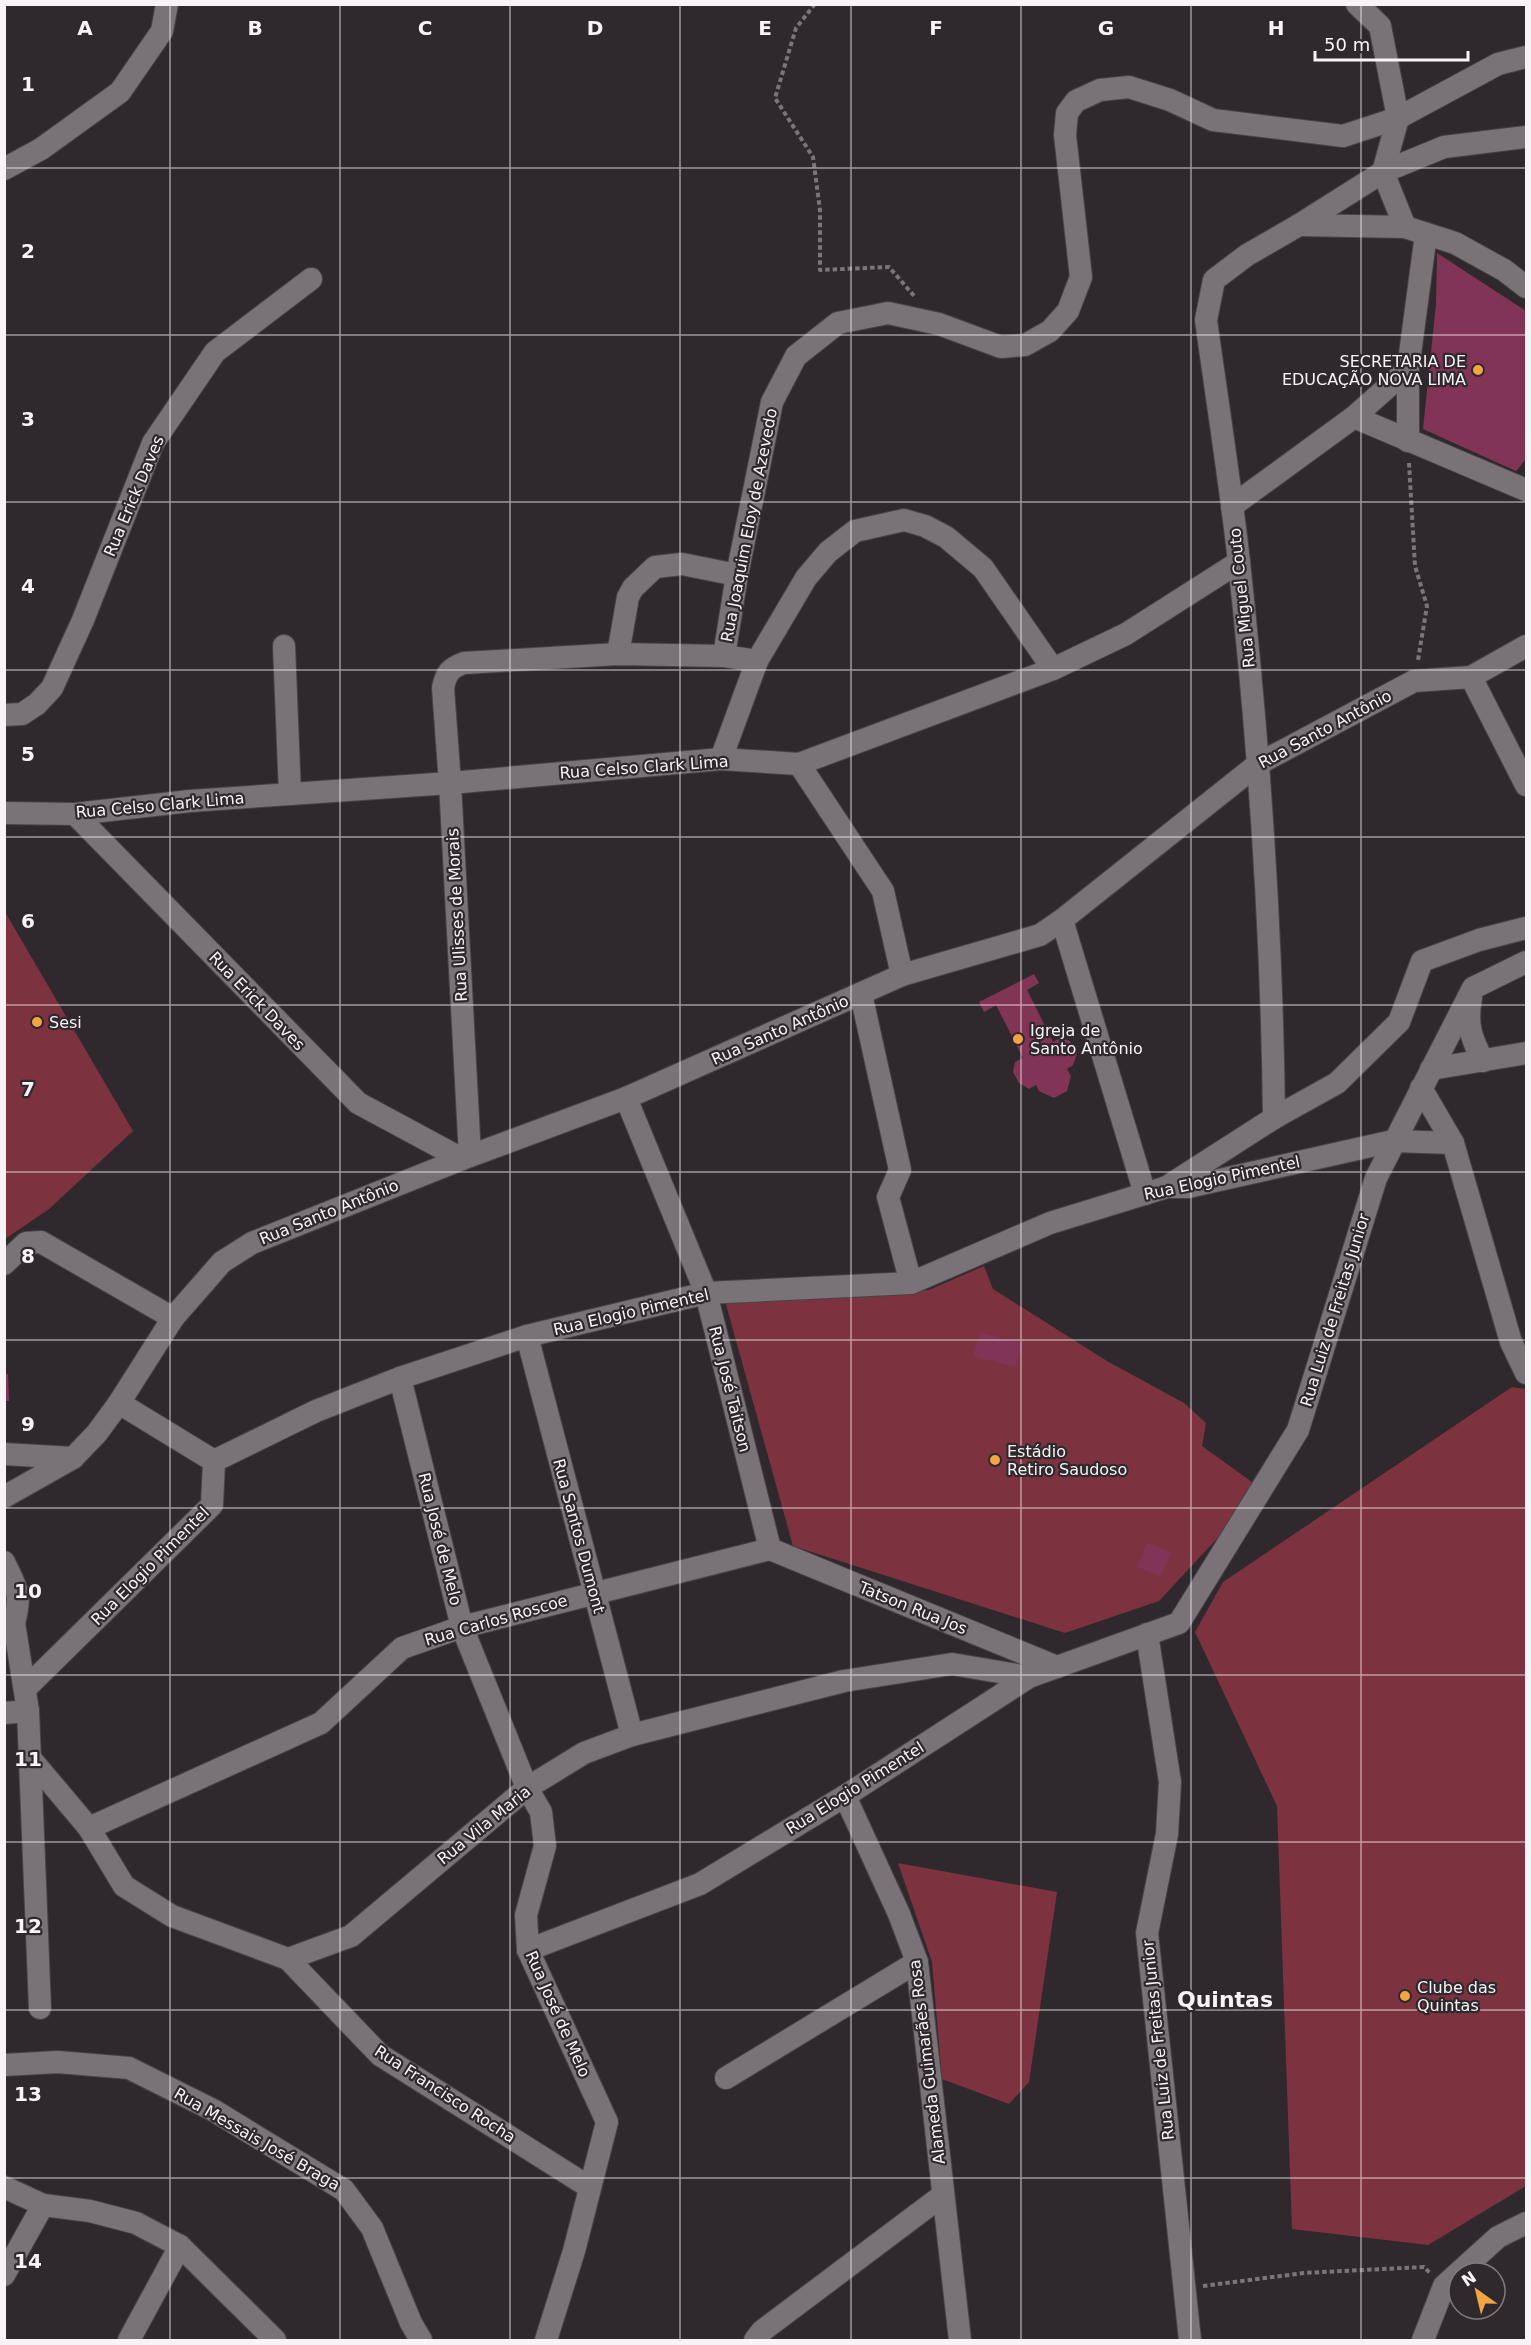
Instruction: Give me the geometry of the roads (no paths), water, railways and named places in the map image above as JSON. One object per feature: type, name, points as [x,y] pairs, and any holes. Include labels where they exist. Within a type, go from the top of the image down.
[{"type":"street","points":[[4,168],[41,149],[120,92],[162,31],[167,4]]},
{"type":"street","points":[[1357,4],[1380,26],[1398,118],[1383,172],[1415,230],[1408,369],[1408,441]]},
{"type":"street","name":"Rua Joaquim Eloy de Azevedo","points":[[757,661],[724,656],[737,575],[772,402],[796,356],[838,323],[888,313],[939,324],[1000,348],[1025,345],[1050,331],[1068,311],[1081,277],[1065,135],[1068,113],[1076,101],[1100,90],[1129,87],[1170,100],[1213,120],[1343,136],[1398,118],[1498,64],[1527,57]]},
{"type":"street","name":"Rua Miguel Couto","points":[[1274,1118],[1273,1052],[1258,764],[1239,562],[1206,320],[1214,280],[1247,255],[1383,172],[1444,147],[1527,136]]},
{"type":"street","points":[[1299,225],[1415,230],[1455,243],[1504,270],[1527,287]]},
{"type":"street","name":"Rua Erick Daves","points":[[13,714],[37,705],[52,688],[83,620],[153,443],[215,352],[310,279]]},
{"type":"street","points":[[1232,506],[1354,417],[1408,369]]},
{"type":"street","points":[[1354,417],[1527,490]]},
{"type":"street","points":[[722,759],[757,661],[806,578],[828,552],[855,531],[904,520],[925,526],[946,537],[983,568],[1053,669]]},
{"type":"street","name":"Rua Celso Clark Lima","points":[[4,813],[75,814],[190,801],[450,783],[722,759],[799,764],[1053,669],[1126,634],[1239,562]]},
{"type":"street","points":[[724,656],[618,654],[628,597],[633,588],[656,567],[682,564],[737,575]]},
{"type":"street","points":[[284,646],[290,794]]},
{"type":"street","name":"Rua Santo Antônio","points":[[4,1497],[73,1458],[97,1433],[119,1403],[173,1318],[222,1262],[252,1243],[466,1157],[626,1098],[902,975],[1040,935],[1258,764],[1414,681],[1471,677],[1527,646]]},
{"type":"street","name":"Rua Ulisses de Morais","points":[[466,1157],[450,783],[443,688],[446,675],[453,667],[464,663],[618,654]]},
{"type":"street","points":[[1471,677],[1527,785]]},
{"type":"street","points":[[799,764],[883,891],[902,975]]},
{"type":"street","name":"Rua Erick Daves","points":[[75,814],[358,1103],[466,1157]]},
{"type":"street","points":[[1062,920],[1145,1194]]},
{"type":"street","points":[[1167,1187],[1274,1118],[1337,1083],[1399,1022],[1422,961],[1479,940],[1527,928]]},
{"type":"street","points":[[1483,1061],[1470,1036],[1469,1008],[1473,988],[1527,962]]},
{"type":"street","name":"Rua Luiz de Freitas Junior","points":[[1179,1623],[1298,1430],[1376,1178],[1473,988]]},
{"type":"street","points":[[861,994],[900,1170],[888,1197],[911,1283]]},
{"type":"street","points":[[1526,1373],[1511,1342],[1453,1143],[1426,1078],[1483,1061],[1527,1053]]},
{"type":"street","name":"Rua José Taitson","points":[[626,1098],[706,1293],[770,1549]]},
{"type":"street","name":"Rua Elogio Pimentel","points":[[26,1700],[212,1505],[214,1461],[316,1411],[400,1378],[527,1336],[706,1293],[911,1283],[1050,1223],[1167,1187],[1188,1187],[1393,1141],[1453,1143]]},
{"type":"street","points":[[4,1264],[26,1243],[41,1242],[173,1318]]},
{"type":"street","name":"Rua Santos Dumont","points":[[527,1336],[632,1735]]},
{"type":"street","name":"Rua José de Melo","points":[[400,1378],[462,1627],[527,1788],[542,1812],[544,1846],[526,1915],[528,1950],[607,2122],[574,2251],[546,2340]]},
{"type":"street","points":[[119,1403],[214,1461]]},
{"type":"street","points":[[4,1454],[73,1458]]},
{"type":"street","name":"Rua Carlos Roscoe","points":[[89,1828],[321,1723],[402,1648],[462,1627],[770,1549]]},
{"type":"street","name":"Tatson Rua Jos","points":[[770,1549],[1057,1667]]},
{"type":"street","points":[[4,1562],[17,1591],[20,1604],[9,1625],[26,1700],[40,2008]]},
{"type":"street","name":"Rua Elogio Pimentel","points":[[528,1950],[700,1884],[845,1796],[1029,1677],[1179,1623]]},
{"type":"street","name":"Rua Luiz de Freitas Junior","points":[[1147,1634],[1170,1782],[1167,1834],[1147,1933],[1190,2340]]},
{"type":"street","name":"Rua Vila Maria","points":[[288,1959],[351,1936],[527,1788],[584,1753],[632,1735],[844,1681],[952,1664],[1029,1677]]},
{"type":"street","points":[[4,1713],[26,1700]]},
{"type":"street","points":[[30,1758],[89,1828],[124,1886],[172,1916],[288,1959]]},
{"type":"street","name":"Alameda Guimarães Rosa","points":[[845,1796],[899,1914],[917,1962],[960,2340]]},
{"type":"street","name":"Rua Francisco Rocha","points":[[288,1959],[380,2055],[589,2187]]},
{"type":"street","points":[[726,2078],[917,1962]]},
{"type":"street","name":"Rua Messais José Braga","points":[[4,2065],[58,2062],[129,2068],[213,2110],[344,2190],[372,2228],[411,2323],[421,2340]]},
{"type":"street","points":[[4,2187],[43,2205],[90,2211],[136,2223],[180,2246],[275,2340]]},
{"type":"street","points":[[755,2340],[762,2331],[943,2194]]},
{"type":"street","points":[[4,2275],[43,2205]]},
{"type":"street","points":[[1424,2340],[1444,2286],[1498,2237],[1527,2223]]},
{"type":"street","points":[[129,2340],[180,2246]]},
{"type":"place","name":"SECRETARIA DE EDUCAÇÃO NOVA LIMA","points":[[1478,370]]},
{"type":"place","name":"Sesi","points":[[37,1022]]},
{"type":"place","name":"Igreja de Santo Antônio","points":[[1018,1039]]},
{"type":"place","name":"Estádio Retiro Saudoso","points":[[995,1460]]},
{"type":"place","name":"Clube das Quintas","points":[[1405,1996]]},
{"type":"district","name":"Quintas","points":[[1225,1999]]}]
